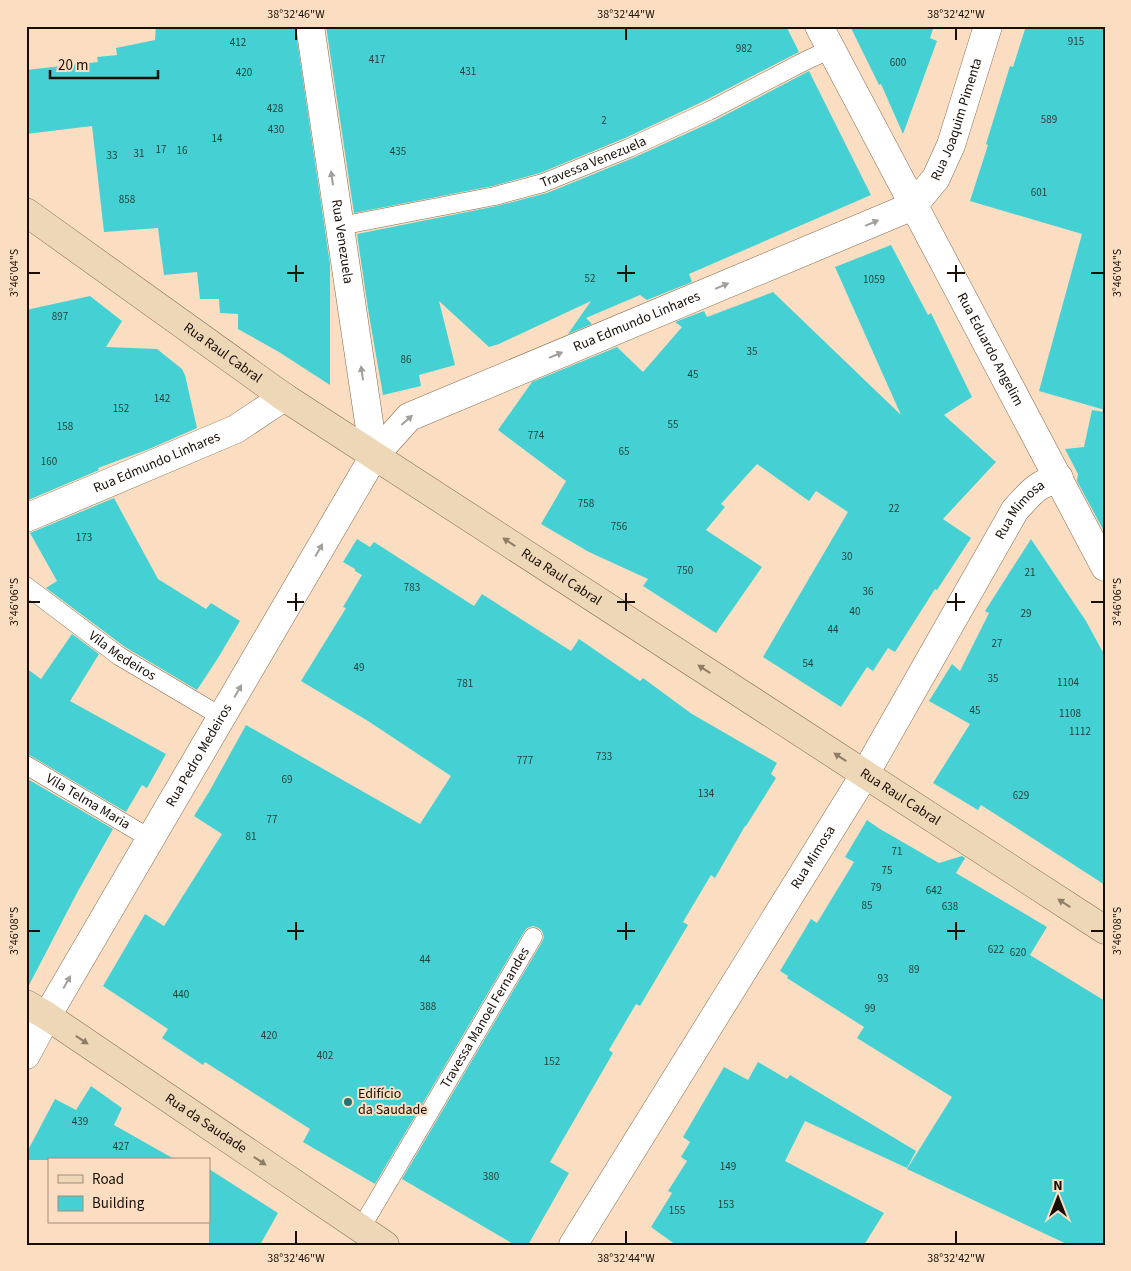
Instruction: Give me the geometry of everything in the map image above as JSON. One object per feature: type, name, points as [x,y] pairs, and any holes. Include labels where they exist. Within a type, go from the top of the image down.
[{"type":"main road","name":"Rua Raul Cabral","points":[[26,212],[284,397],[1105,930]]},
{"type":"main road","name":"Rua da Saudade","points":[[36,1010],[385,1245]]},
{"type":"street","name":"Rua Venezuela","points":[[310,26],[374,456]]},
{"type":"street","name":"Rua Joaquim Pimenta","points":[[913,206],[936,178],[951,145],[988,26]]},
{"type":"street","name":"Rua Eduardo Angelim","points":[[825,38],[1105,567]]},
{"type":"street","name":"Rua Edmundo Linhares","points":[[374,456],[409,417],[913,206]]},
{"type":"street","name":"Rua Edmundo Linhares","points":[[26,518],[236,429],[284,397]]},
{"type":"street","name":"Rua Pedro Medeiros","points":[[26,1055],[36,1010],[151,839],[374,456]]},
{"type":"street","name":"Rua Mimosa","points":[[573,1245],[865,774],[1015,510],[1036,488],[1046,482],[1059,478]]},
{"type":"lane","name":"Travessa Venezuela","points":[[340,226],[495,196],[543,182],[629,148],[709,111],[805,61],[825,38]]},
{"type":"lane","name":"Vila Medeiros","points":[[26,586],[119,656],[222,717]]},
{"type":"lane","name":"Vila Telma Maria","points":[[26,765],[151,839]]},
{"type":"lane","name":"Travessa Manoel Fernandes","points":[[360,1228],[534,937]]},
{"type":"building","points":[[156,26],[295,26],[330,264],[330,385],[279,352],[238,329],[238,314],[220,313],[219,299],[200,299],[197,272],[164,275],[158,228],[104,232],[92,126],[26,134],[26,70],[98,62],[97,57],[117,55],[116,48],[155,40]]},
{"type":"building","points":[[326,26],[786,26],[799,52],[704,101],[625,138],[540,173],[493,186],[354,213]]},
{"type":"building","points":[[850,26],[934,26],[930,38],[937,41],[903,134],[881,84],[879,85]]},
{"type":"building","points":[[1026,26],[1105,26],[1105,410],[1039,391],[1082,234],[970,201],[1010,66],[1013,67]]},
{"type":"building","points":[[809,71],[871,195],[689,274],[692,282],[647,300],[640,295],[586,318],[592,324],[568,334],[591,301],[489,347],[439,301],[455,365],[419,375],[421,386],[383,395],[357,234],[497,206],[547,193],[633,158],[714,121]]},
{"type":"building","points":[[891,245],[928,315],[931,313],[972,397],[944,415],[996,462],[943,519],[971,538],[937,590],[935,589],[895,652],[888,648],[873,671],[867,667],[841,707],[763,657],[848,512],[816,491],[809,501],[757,464],[721,504],[725,507],[706,530],[762,567],[716,633],[643,586],[648,579],[589,552],[541,524],[566,481],[498,430],[532,382],[617,347],[643,372],[682,327],[675,322],[704,311],[707,317],[773,292],[901,415],[835,267]]},
{"type":"building","points":[[90,296],[122,321],[106,347],[157,349],[182,369],[197,428],[98,468],[99,470],[26,501],[26,310]]},
{"type":"building","points":[[1092,410],[1105,412],[1105,533],[1077,481],[1078,474],[1065,449],[1084,447]]},
{"type":"building","points":[[114,498],[158,579],[206,609],[211,603],[240,621],[197,690],[125,647],[46,588],[57,581],[30,533]]},
{"type":"building","points":[[357,539],[370,547],[374,542],[474,606],[482,594],[571,651],[579,639],[640,681],[643,678],[692,714],[777,763],[771,774],[776,778],[715,878],[711,875],[683,922],[688,925],[640,1006],[636,1004],[609,1050],[613,1053],[550,1162],[569,1173],[528,1245],[515,1245],[402,1179],[542,942],[544,937],[539,928],[533,926],[527,928],[524,932],[375,1184],[303,1142],[310,1129],[205,1062],[203,1065],[162,1038],[168,1029],[103,986],[145,914],[164,926],[222,834],[194,816],[246,725],[420,824],[451,776],[368,721],[301,681],[346,608],[343,607],[362,575],[343,562]]},
{"type":"building","points":[[1031,539],[1086,621],[1105,656],[1105,885],[981,805],[978,810],[933,783],[970,724],[929,701],[952,664],[960,671],[989,613],[985,611]]},
{"type":"building","points":[[72,634],[99,654],[70,701],[166,754],[147,788],[142,785],[126,812],[26,754],[26,668],[41,679]]},
{"type":"building","points":[[26,778],[113,829],[27,989],[26,988]]},
{"type":"building","points":[[867,820],[939,863],[962,856],[965,858],[956,873],[1047,927],[1030,955],[1105,1001],[1105,1245],[1069,1245],[907,1169],[952,1097],[857,1038],[864,1027],[787,978],[788,976],[780,971],[811,919],[817,923],[854,862],[845,857]]},
{"type":"building","points":[[758,1062],[787,1079],[790,1075],[916,1151],[907,1168],[805,1121],[785,1161],[884,1213],[864,1245],[676,1245],[651,1227],[672,1193],[668,1191],[687,1161],[681,1157],[690,1142],[683,1137],[724,1067],[748,1080]]},
{"type":"building","points":[[91,1086],[122,1108],[114,1125],[172,1158],[48,1158],[48,1160],[26,1160],[26,1154],[55,1099],[76,1110]]},
{"type":"building","points":[[210,1170],[278,1213],[260,1245],[209,1245]]},
{"type":"place","name":"Edifício da Saudade","points":[[348,1102]]}]
